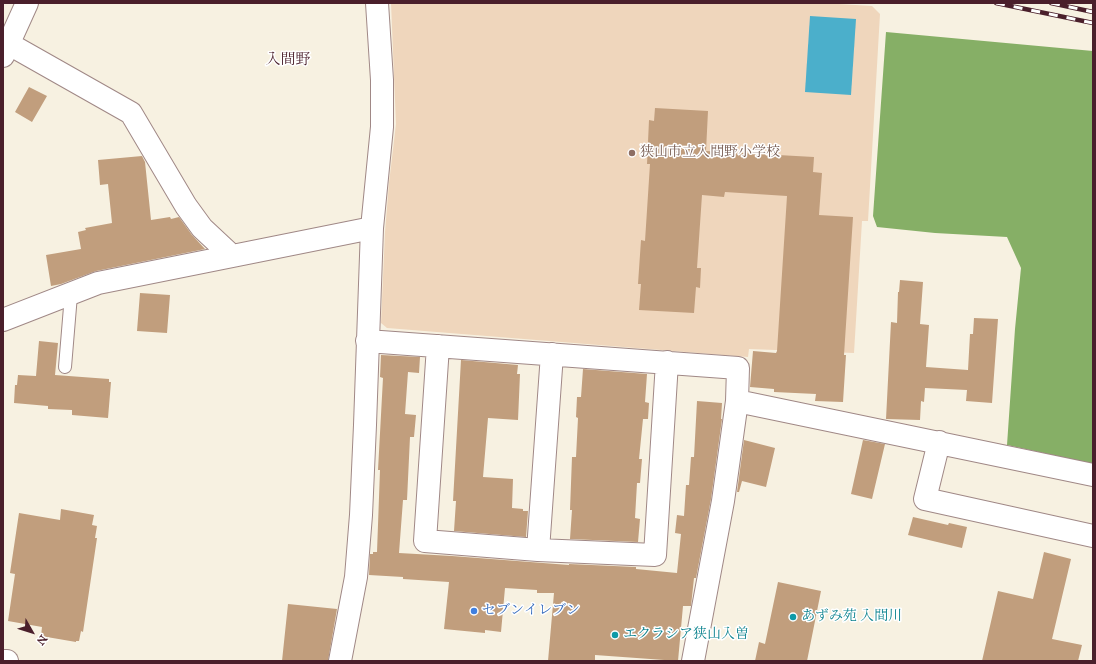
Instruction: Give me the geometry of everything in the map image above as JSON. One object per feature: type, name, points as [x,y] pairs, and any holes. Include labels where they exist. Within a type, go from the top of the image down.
[{"type":"street","points":[[27,3],[5,47],[131,113],[186,206],[202,228],[232,256]]},
{"type":"street","points":[[340,661],[356,577],[365,440],[367,341],[372,228],[382,127],[382,80],[377,3]]},
{"type":"street","points":[[3,320],[71,295],[98,283],[372,228]]},
{"type":"street","points":[[367,341],[738,368],[737,400],[724,501],[693,661]]},
{"type":"street","points":[[438,346],[425,540],[538,550],[655,555],[667,362]]},
{"type":"street","points":[[538,550],[552,354]]},
{"type":"street","points":[[737,400],[1093,475]]},
{"type":"street","points":[[939,442],[925,499],[1093,536]]},
{"type":"lane","points":[[65,367],[71,295]]},
{"type":"shaded area","name":"狭山市立入間野小学校","points":[[391,3],[822,3],[872,6],[880,14],[868,221],[862,221],[854,353],[749,349],[748,357],[387,328],[381,323],[385,232],[396,124]]},
{"type":"green space","points":[[886,32],[1093,51],[1093,464],[1007,445],[1021,268],[1007,237],[935,233],[877,227],[873,216]]},
{"type":"water","points":[[810,16],[856,19],[851,95],[805,92]]},
{"type":"building","points":[[29,87],[47,96],[32,122],[15,112]]},
{"type":"building","points":[[655,108],[708,111],[706,151],[814,157],[813,172],[822,173],[819,215],[853,217],[844,355],[846,355],[843,402],[815,401],[816,394],[774,392],[774,389],[750,387],[753,351],[776,353],[777,351],[787,196],[725,192],[724,197],[702,195],[697,268],[701,268],[700,288],[696,287],[694,313],[639,310],[641,284],[638,284],[641,240],[645,241],[650,164],[647,164],[649,120],[654,121]]},
{"type":"building","points":[[142,156],[145,162],[151,220],[179,217],[192,235],[205,249],[96,271],[61,284],[51,286],[46,255],[81,249],[78,232],[86,230],[85,228],[112,223],[108,184],[100,185],[98,160]]},
{"type":"building","points":[[900,280],[923,282],[920,324],[929,325],[926,367],[968,370],[970,334],[973,334],[974,318],[998,319],[992,403],[966,401],[967,390],[925,388],[924,402],[921,401],[920,420],[886,419],[891,322],[897,323]]},
{"type":"building","points":[[140,293],[170,295],[167,333],[137,331]]},
{"type":"building","points":[[39,341],[58,343],[55,375],[109,379],[109,382],[111,382],[108,418],[72,415],[72,410],[48,409],[48,406],[14,403],[15,385],[17,385],[18,375],[36,376]]},
{"type":"building","points":[[381,355],[420,357],[419,373],[408,372],[405,414],[416,415],[414,437],[410,437],[407,500],[403,500],[399,553],[569,565],[636,567],[636,569],[677,573],[681,534],[675,533],[677,515],[684,516],[686,485],[689,485],[691,457],[694,457],[697,401],[722,403],[722,419],[711,499],[696,578],[694,578],[691,606],[683,606],[678,661],[595,655],[595,661],[548,661],[554,593],[537,593],[537,590],[505,588],[501,632],[485,630],[485,633],[444,629],[449,582],[369,575],[370,554],[377,552],[380,470],[378,470],[383,378],[380,377]]},
{"type":"building","points":[[461,360],[518,365],[517,374],[520,374],[518,420],[488,418],[483,477],[513,479],[512,508],[528,511],[526,537],[454,531],[456,501],[453,501]]},
{"type":"building","points":[[583,369],[647,374],[645,402],[649,403],[648,419],[643,419],[639,459],[642,459],[640,483],[637,483],[635,518],[640,519],[638,542],[570,539],[572,510],[570,510],[572,457],[576,457],[578,418],[576,417],[577,397],[581,397]]},
{"type":"building","points":[[744,440],[775,448],[766,487],[742,481],[739,492],[737,492]]},
{"type":"building","points":[[863,440],[885,444],[872,499],[851,494]]},
{"type":"building","points":[[61,509],[94,515],[92,525],[97,526],[95,538],[97,538],[83,632],[81,631],[79,641],[76,642],[41,636],[42,627],[8,621],[15,574],[10,573],[19,513],[60,520]]},
{"type":"building","points":[[913,517],[948,525],[949,523],[967,527],[962,548],[908,535]]},
{"type":"building","points":[[1044,552],[1071,559],[1052,639],[1082,645],[1078,661],[982,661],[998,591],[1033,599]]},
{"type":"building","name":"あずみ苑 入間川","points":[[778,582],[821,591],[807,661],[755,661],[759,642],[765,644]]},
{"type":"building","points":[[288,604],[337,609],[328,661],[282,661]]},
{"type":"railway","points":[[996,3],[1093,23]]},
{"type":"railway","points":[[1051,3],[1093,12]]},
{"type":"place","name":"狭山市立入間野小学校","points":[[632,153]]},
{"type":"place","name":"セブンイレブン","points":[[474,611]]},
{"type":"place","name":"あずみ苑 入間川","points":[[793,617]]},
{"type":"place","name":"エクラシア狭山入曽","points":[[615,635]]},
{"type":"district","name":"入間野","points":[[288,60]]}]
